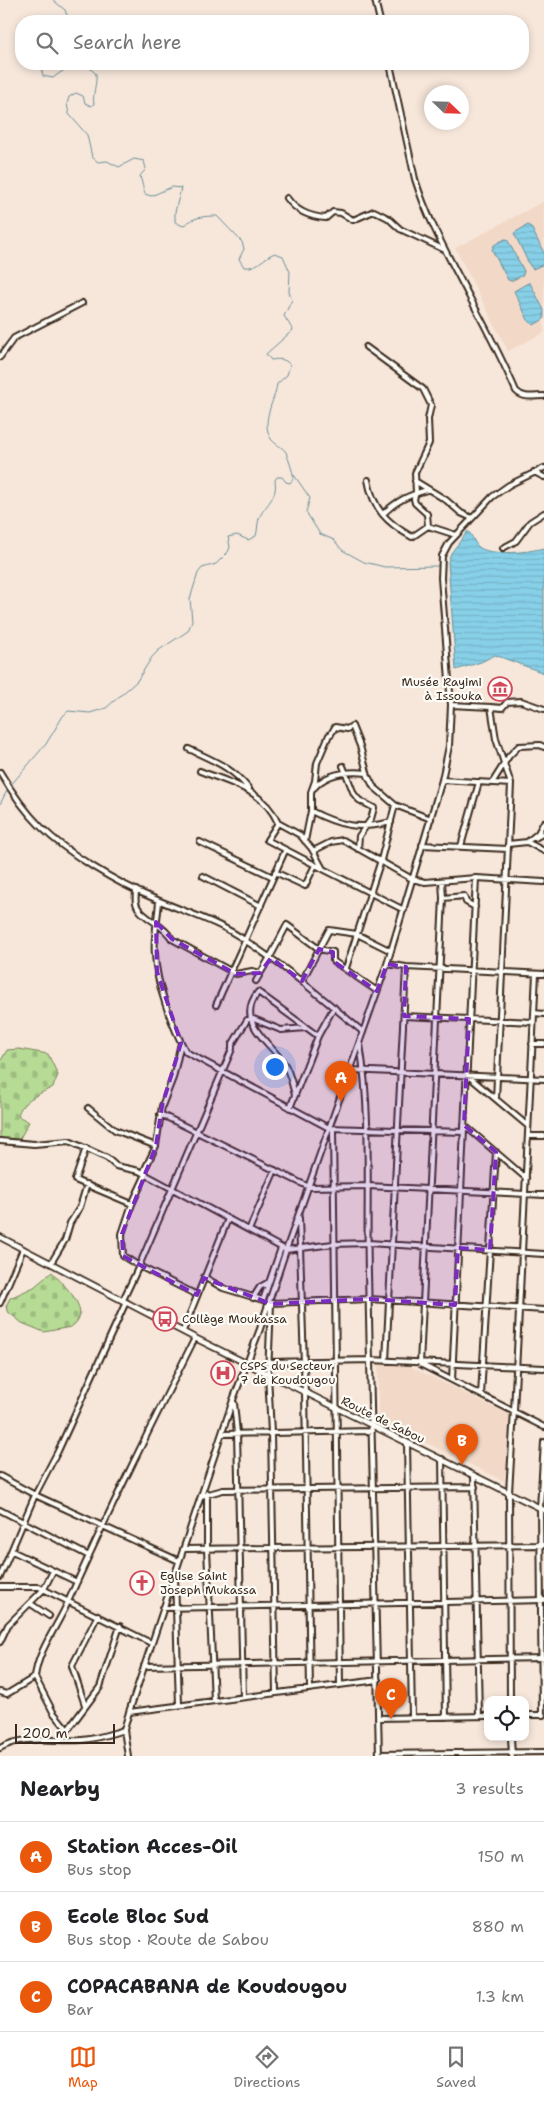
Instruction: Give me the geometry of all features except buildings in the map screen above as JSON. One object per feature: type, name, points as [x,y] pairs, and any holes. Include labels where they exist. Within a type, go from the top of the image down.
[{"type":"main road","name":"Route de Sabou","points":[[0,1237],[183,1332],[305,1392],[372,1429],[442,1460],[542,1509]]},
{"type":"street","points":[[375,0],[379,15]]},
{"type":"street","points":[[391,70],[415,179],[421,198],[445,250],[495,345],[516,391],[521,396],[544,396]]},
{"type":"street","points":[[287,198],[299,211],[317,218],[326,218],[333,212],[341,213],[353,220],[374,210],[388,218],[400,229],[445,250]]},
{"type":"street","points":[[0,357],[14,338],[82,304]]},
{"type":"street","points":[[366,347],[423,389],[429,399],[429,443],[417,465],[414,481],[415,503],[427,514],[428,526]]},
{"type":"street","points":[[204,1277],[222,1288],[263,1300],[299,1215],[331,1129],[387,964],[442,780],[449,746],[451,705],[441,578],[441,562],[444,550],[498,492],[544,468]]},
{"type":"street","points":[[534,472],[544,477]]},
{"type":"street","points":[[368,480],[372,498],[395,527],[412,537],[428,526]]},
{"type":"street","points":[[414,481],[446,500],[461,513],[472,518]]},
{"type":"street","points":[[383,514],[394,503],[427,490]]},
{"type":"street","points":[[503,548],[516,541],[530,522],[544,513]]},
{"type":"street","points":[[428,526],[456,535]]},
{"type":"street","points":[[451,705],[502,708],[507,702],[521,701],[544,709]]},
{"type":"street","points":[[491,707],[496,739],[511,784],[496,1099]]},
{"type":"street","points":[[305,841],[311,811],[311,792],[317,763],[334,727],[346,729],[352,726],[373,786],[395,805],[431,818]]},
{"type":"street","points":[[492,783],[513,750],[519,746],[540,745],[544,747]]},
{"type":"street","points":[[189,749],[234,772],[250,791],[265,802],[273,811],[278,823],[290,828],[305,841],[323,869]]},
{"type":"street","points":[[343,766],[354,794],[374,808],[371,819],[360,836],[358,849]]},
{"type":"street","points":[[200,771],[250,791]]},
{"type":"street","points":[[0,772],[31,817],[48,834],[84,860],[136,890],[246,940],[334,1006],[363,1032]]},
{"type":"street","points":[[311,792],[321,780],[328,776],[354,772],[367,773]]},
{"type":"street","points":[[442,780],[511,784]]},
{"type":"street","points":[[461,846],[479,782]]},
{"type":"street","points":[[346,968],[381,860],[395,805]]},
{"type":"street","points":[[311,811],[331,821],[365,827],[391,822]]},
{"type":"street","points":[[526,842],[534,837],[544,822]]},
{"type":"street","points":[[278,823],[267,840],[285,851],[404,910]]},
{"type":"street","points":[[422,845],[508,847],[526,842],[544,833]]},
{"type":"street","points":[[313,851],[331,842],[343,840],[412,879],[425,882],[476,878],[544,882]]},
{"type":"street","points":[[200,842],[273,877]]},
{"type":"street","points":[[526,842],[544,850]]},
{"type":"street","points":[[216,1005],[285,851]]},
{"type":"street","points":[[275,872],[305,886],[314,865]]},
{"type":"street","points":[[204,876],[261,906]]},
{"type":"street","points":[[452,1380],[476,878]]},
{"type":"street","points":[[420,1364],[443,898],[442,881]]},
{"type":"street","points":[[136,890],[136,903],[143,914],[166,929],[172,939],[236,974],[260,973]]},
{"type":"street","points":[[443,898],[464,896],[466,902],[475,907]]},
{"type":"street","points":[[159,901],[154,954],[157,972],[176,1034],[186,1052],[331,1129],[367,1128],[464,1132]]},
{"type":"street","points":[[256,981],[264,965],[271,958],[287,925],[319,949],[333,952],[333,961],[346,968],[377,991]]},
{"type":"street","points":[[302,981],[329,930],[357,934],[391,951]]},
{"type":"street","points":[[387,964],[406,967],[544,974]]},
{"type":"street","points":[[386,1361],[406,967]]},
{"type":"street","points":[[510,1696],[508,1492],[517,1367],[536,974]]},
{"type":"street","points":[[295,1095],[283,1062],[259,1036],[251,1018],[250,1008],[258,992],[318,1036]]},
{"type":"street","points":[[290,1108],[318,1036],[334,1006]]},
{"type":"street","points":[[534,1013],[544,1014]]},
{"type":"street","points":[[404,1016],[534,1022]]},
{"type":"street","points":[[251,1018],[280,1030],[306,1028]]},
{"type":"street","points":[[0,1577],[25,1523],[35,1494],[58,1451],[140,1266],[234,1040],[247,1020],[251,1018]]},
{"type":"street","points":[[360,1041],[365,1071],[367,1128],[379,1755],[479,1755],[544,1752]]},
{"type":"street","points":[[181,1043],[176,1068],[160,1114],[156,1146],[122,1234],[123,1256],[197,1295]]},
{"type":"street","points":[[532,1044],[544,1044]]},
{"type":"street","points":[[350,1070],[544,1079]]},
{"type":"street","points":[[467,1075],[528,1126]]},
{"type":"street","points":[[88,1108],[115,1130],[156,1146]]},
{"type":"street","points":[[160,1114],[310,1187],[368,1186],[544,1194]]},
{"type":"street","points":[[464,1126],[526,1178]]},
{"type":"street","points":[[331,1129],[340,1685]]},
{"type":"street","points":[[528,1136],[544,1136]]},
{"type":"street","points":[[0,1141],[34,1144],[69,1141],[107,1158],[116,1166],[144,1174],[284,1249],[368,1242],[544,1254]]},
{"type":"street","points":[[86,1148],[75,1180],[132,1204]]},
{"type":"street","points":[[481,1395],[496,1152]]},
{"type":"street","points":[[249,1230],[275,1170]]},
{"type":"street","points":[[51,1263],[65,1240],[70,1223],[80,1207],[87,1184]]},
{"type":"street","points":[[299,1215],[306,1432],[310,1689]]},
{"type":"street","points":[[183,1332],[228,1219]]},
{"type":"street","points":[[0,1303],[24,1249]]},
{"type":"street","points":[[128,1756],[124,1730],[129,1712],[233,1400],[270,1303],[284,1249]]},
{"type":"street","points":[[254,1298],[260,1286],[269,1282]]},
{"type":"street","points":[[270,1303],[369,1299],[544,1310]]},
{"type":"street","points":[[270,1303],[270,1362],[268,1374],[271,1433],[276,1693]]},
{"type":"street","points":[[0,1692],[7,1694],[35,1677],[42,1653],[195,1338]]},
{"type":"street","points":[[270,1362],[304,1360],[414,1362],[544,1426]]},
{"type":"street","points":[[420,1364],[544,1368]]},
{"type":"street","points":[[233,1400],[237,1433],[243,1697]]},
{"type":"street","points":[[222,1434],[336,1432],[372,1429]]},
{"type":"street","points":[[529,1715],[543,1715],[542,1509],[544,1442]]},
{"type":"street","points":[[407,1444],[412,1717]]},
{"type":"street","points":[[442,1460],[446,1717]]},
{"type":"street","points":[[0,1476],[179,1561]]},
{"type":"street","points":[[474,1476],[479,1716]]},
{"type":"street","points":[[200,1496],[223,1490],[475,1487]]},
{"type":"street","points":[[207,1493],[207,1549],[214,1701]]},
{"type":"street","points":[[0,1510],[89,1556]]},
{"type":"street","points":[[183,1550],[542,1545]]},
{"type":"street","points":[[12,1551],[77,1582]]},
{"type":"street","points":[[0,1642],[8,1625],[44,1589],[53,1571]]},
{"type":"street","points":[[175,1571],[179,1705]]},
{"type":"street","points":[[0,1586],[39,1587],[69,1600],[152,1643]]},
{"type":"street","points":[[163,1608],[543,1600]]},
{"type":"street","points":[[31,1604],[49,1616]]},
{"type":"street","points":[[85,1705],[72,1666],[98,1615]]},
{"type":"street","points":[[61,1739],[100,1687],[120,1626]]},
{"type":"street","points":[[144,1666],[543,1658]]},
{"type":"street","points":[[35,1677],[53,1712],[67,1729]]},
{"type":"street","points":[[129,1712],[378,1680]]},
{"type":"street","points":[[378,1718],[484,1716]]},
{"type":"street","points":[[0,1748],[8,1743],[29,1739],[81,1740],[124,1730]]},
{"type":"street","points":[[511,1741],[512,1754]]},
{"type":"highlighted area","points":[[156,922],[172,939],[236,974],[260,973],[271,958],[302,981],[319,949],[333,952],[333,961],[377,991],[387,964],[406,967],[404,1016],[469,1019],[464,1125],[496,1152],[490,1250],[458,1248],[455,1305],[369,1299],[271,1304],[204,1278],[197,1295],[123,1256],[122,1234],[156,1146],[162,1106],[181,1043],[157,972]]},
{"type":"shaded area","points":[[544,201],[544,333],[508,351],[455,248]]},
{"type":"shaded area","points":[[378,1364],[409,1366],[510,1415],[510,1449],[504,1481],[378,1419]]},
{"type":"green space","points":[[19,1049],[48,1054],[58,1075],[53,1087],[32,1098],[20,1110],[18,1116],[29,1122],[19,1140],[0,1138],[0,1062],[7,1050]]},
{"type":"green space","points":[[52,1272],[75,1298],[80,1313],[78,1321],[71,1327],[44,1332],[22,1323],[7,1311],[6,1306],[10,1298],[34,1287]]},
{"type":"water","points":[[528,225],[531,227],[544,253],[544,264],[533,269],[514,233]]},
{"type":"water","points":[[507,239],[524,271],[523,275],[511,281],[508,280],[492,250],[494,245]]},
{"type":"water","points":[[530,283],[544,310],[544,319],[534,325],[529,322],[514,291]]},
{"type":"water","points":[[468,531],[480,548],[493,552],[511,553],[544,548],[544,673],[495,655],[481,662],[456,670],[448,562],[451,553]]},
{"type":"waterway","points":[[53,0],[65,10],[67,15]]},
{"type":"waterway","points":[[42,70],[43,76],[53,78],[65,70]]},
{"type":"waterway","points":[[10,786],[46,744],[68,711],[90,713],[106,708],[137,681],[152,657],[159,650],[188,631],[192,621],[190,599],[198,573],[202,568],[216,564],[228,552],[230,547],[228,537],[237,535],[248,540],[256,536],[260,516],[275,491],[275,480],[277,477],[282,477],[286,482],[290,483],[294,478],[286,452],[271,439],[267,425],[277,384],[287,375],[290,365],[284,360],[271,360],[266,354],[293,330],[284,316],[292,300],[289,292],[290,272],[283,256],[275,253],[257,265],[244,267],[239,259],[244,249],[242,242],[217,216],[199,218],[183,226],[175,222],[175,212],[181,188],[172,187],[151,196],[145,194],[140,176],[146,169],[144,161],[134,159],[119,167],[107,161],[98,162],[92,157],[87,135],[69,114],[67,104],[69,97],[76,93],[83,96],[85,103],[91,106],[94,104],[96,74],[92,70]]},
{"type":"waterway","points":[[294,475],[310,498],[306,512],[320,534],[334,540],[342,550],[364,562],[385,567],[439,566]]},
{"type":"waterway","points":[[0,804],[8,789]]},
{"type":"place","name":"Musée Rayimi à Issouka","points":[[500,689]]},
{"type":"place","name":"Station Acces-Oil","points":[[341,1102]]},
{"type":"place","name":"Collège Moukassa","points":[[165,1319]]},
{"type":"place","name":"CSPS du Secteur 7 de Koudougou","points":[[223,1373]]},
{"type":"place","name":"Ecole Bloc Sud","points":[[462,1465]]},
{"type":"place","name":"Eglise Saint Joseph Mukassa","points":[[142,1583]]},
{"type":"place","name":"COPACABANA de Koudougou","points":[[391,1719]]}]
